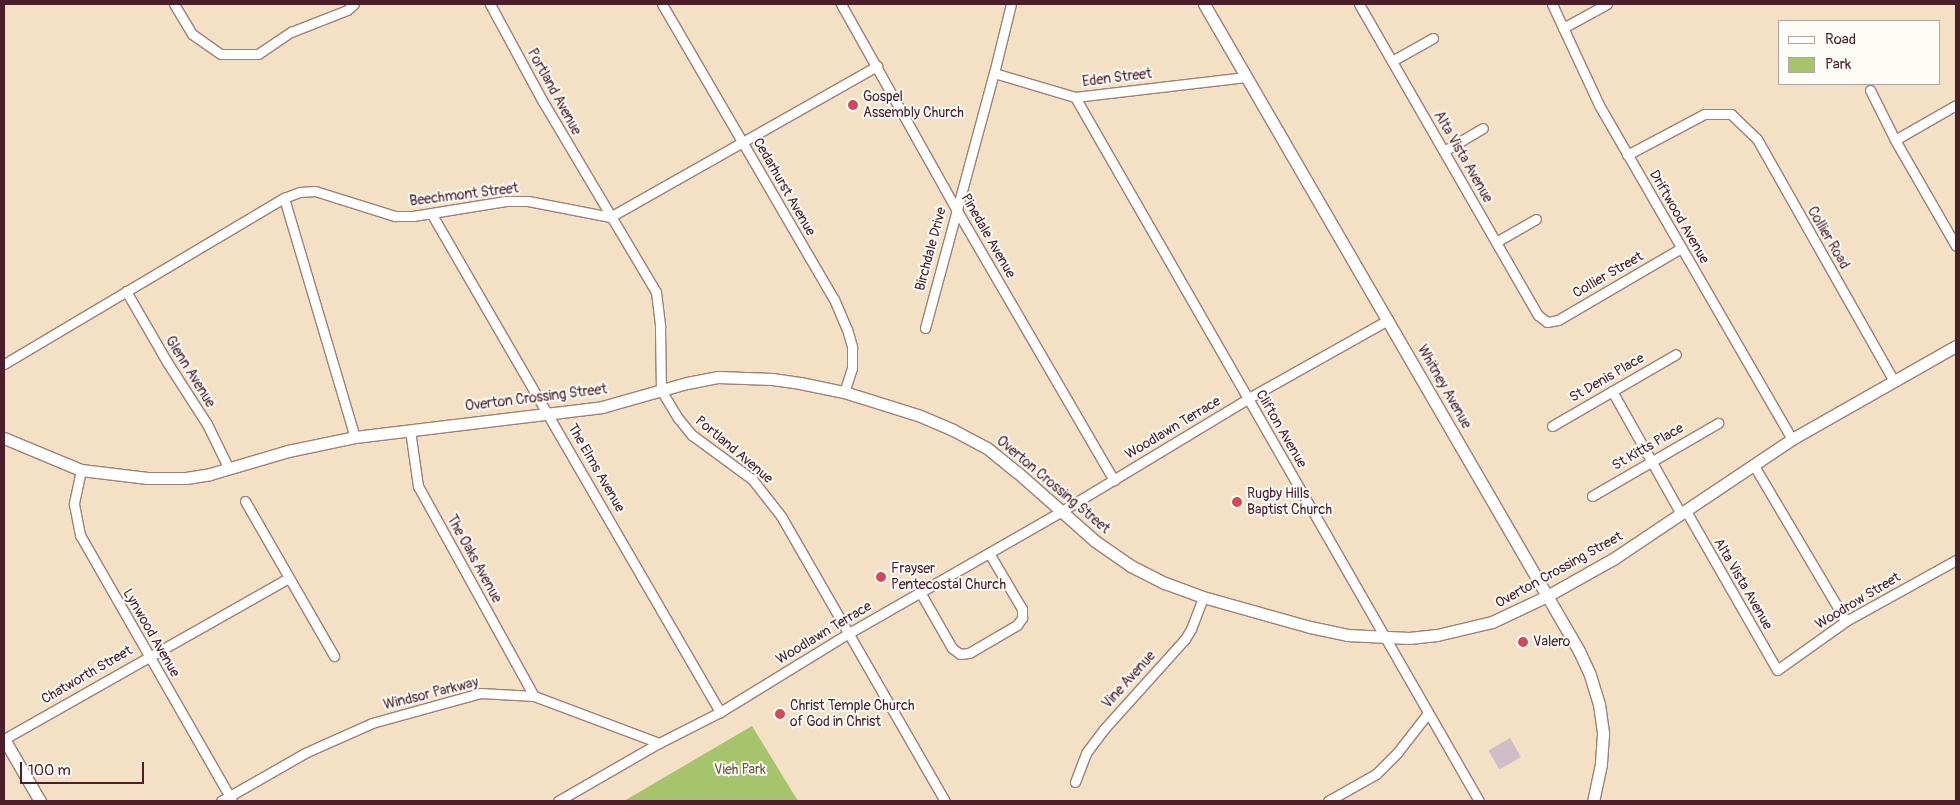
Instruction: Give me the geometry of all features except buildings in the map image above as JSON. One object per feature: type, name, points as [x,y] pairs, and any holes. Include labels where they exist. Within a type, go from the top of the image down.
[{"type":"main road","name":"Whitney Avenue","points":[[1204,4],[1580,651],[1599,704],[1603,734],[1601,764],[1593,801]]},
{"type":"main road","name":"Overton Crossing Street","points":[[4,438],[81,470],[121,476],[186,478],[229,469],[288,451],[355,437],[548,412],[602,407],[661,390],[718,377],[747,377],[800,383],[844,392],[918,415],[953,430],[987,448],[1095,541],[1131,566],[1165,583],[1203,597],[1334,632],[1409,638],[1467,629],[1501,619],[1547,596],[1613,559],[1792,439],[1956,346]]},
{"type":"main road","points":[[4,739],[40,801]]},
{"type":"street","points":[[174,4],[192,34],[221,54],[258,54],[291,32],[347,10],[354,4]]},
{"type":"street","name":"Portland Avenue","points":[[490,4],[542,100],[656,292],[660,327],[661,390],[678,418],[692,435],[752,480],[766,494],[781,516],[945,801]]},
{"type":"street","name":"Cedarhurst Avenue","points":[[662,4],[834,299],[847,329],[852,347],[852,368],[844,392]]},
{"type":"street","name":"Pinedale Avenue","points":[[841,4],[956,209],[1114,480]]},
{"type":"street","name":"Birchdale Drive","points":[[925,328],[1011,4]]},
{"type":"street","name":"Alta Vista Avenue","points":[[1358,4],[1538,315],[1546,322]]},
{"type":"street","name":"Driftwood Avenue","points":[[1552,4],[1599,105],[1792,439]]},
{"type":"street","points":[[1563,28],[1607,4]]},
{"type":"street","points":[[1392,61],[1433,38]]},
{"type":"street","points":[[610,217],[741,141],[877,66]]},
{"type":"street","name":"Eden Street","points":[[994,73],[1075,97],[1246,77]]},
{"type":"street","points":[[1870,90],[1895,140],[1956,246]]},
{"type":"street","name":"Clifton Avenue","points":[[1075,97],[1478,801]]},
{"type":"street","points":[[1895,140],[1956,104]]},
{"type":"street","name":"Collier Road","points":[[1628,155],[1704,114],[1731,114],[1756,139],[1894,381]]},
{"type":"street","points":[[1444,151],[1484,128]]},
{"type":"street","name":"Beechmont Street","points":[[4,364],[284,198],[300,192],[315,191],[395,216],[431,213],[506,201],[528,201],[610,217]]},
{"type":"street","points":[[284,198],[355,437]]},
{"type":"street","name":"The Elms Avenue","points":[[431,213],[548,412],[720,712]]},
{"type":"street","points":[[1496,242],[1536,218]]},
{"type":"street","name":"Collier Street","points":[[1546,322],[1558,320],[1681,248]]},
{"type":"street","name":"Glenn Avenue","points":[[126,291],[167,362],[207,424],[229,469]]},
{"type":"street","name":"Woodlawn Terrace","points":[[558,801],[659,743],[720,712],[849,633],[1060,512],[1247,399],[1388,320]]},
{"type":"street","name":"St Denis Place","points":[[1552,426],[1676,354]]},
{"type":"street","name":"Alta Vista Avenue","points":[[1612,391],[1651,461],[1777,670]]},
{"type":"street","name":"St Kitts Place","points":[[1592,496],[1718,423]]},
{"type":"street","name":"The Oaks Avenue","points":[[410,430],[418,486],[534,696]]},
{"type":"street","points":[[1753,464],[1846,622]]},
{"type":"street","name":"Lynwood Avenue","points":[[81,470],[74,504],[80,535],[231,799]]},
{"type":"street","points":[[245,501],[334,656]]},
{"type":"street","points":[[920,592],[952,648],[960,654],[969,653],[1017,625],[1022,618],[1022,609],[989,553]]},
{"type":"street","name":"Woodrow Street","points":[[1777,670],[1846,622],[1956,560]]},
{"type":"street","name":"Chatworth Street","points":[[4,739],[289,578]]},
{"type":"street","name":"Vine Avenue","points":[[1075,782],[1086,753],[1185,639],[1191,629],[1203,597]]},
{"type":"street","name":"Windsor Parkway","points":[[221,801],[231,799],[307,752],[372,724],[480,693],[534,696],[659,743]]},
{"type":"street","points":[[1328,801],[1376,774],[1397,753],[1428,713]]},
{"type":"shaded area","points":[[1510,738],[1521,757],[1499,770],[1488,750]]},
{"type":"green space","name":"Vieh Park","points":[[752,726],[798,801],[624,801]]},
{"type":"place","name":"Gospel Assembly Church","points":[[853,105]]},
{"type":"place","name":"Rugby Hills Baptist Church","points":[[1237,502]]},
{"type":"place","name":"Frayser Pentecostal Church","points":[[881,577]]},
{"type":"place","name":"Valero","points":[[1523,642]]},
{"type":"place","name":"Christ Temple Church of God in Christ","points":[[780,714]]}]
